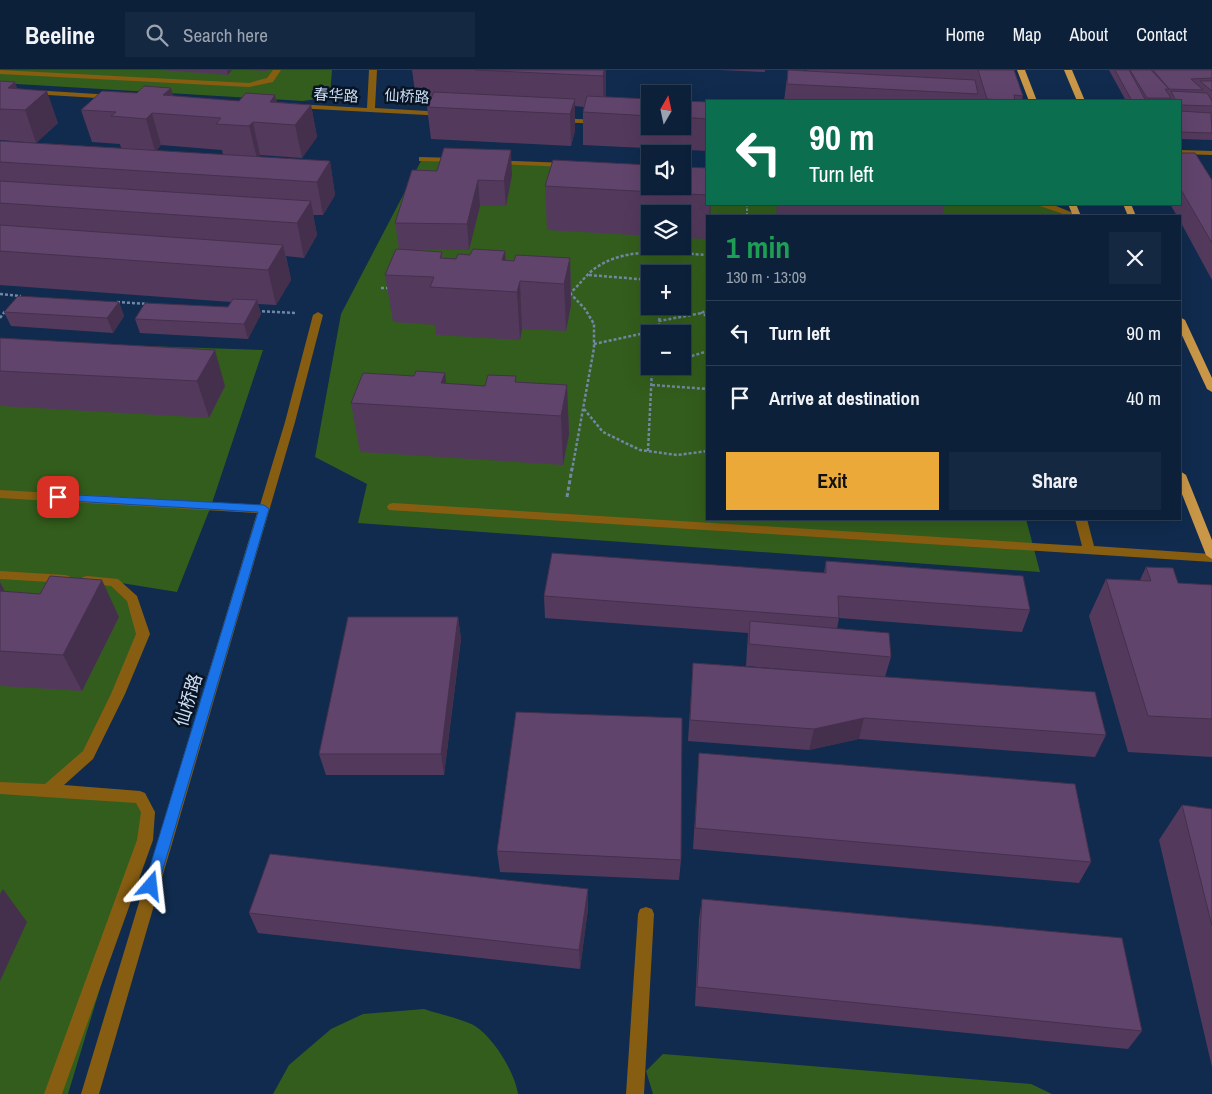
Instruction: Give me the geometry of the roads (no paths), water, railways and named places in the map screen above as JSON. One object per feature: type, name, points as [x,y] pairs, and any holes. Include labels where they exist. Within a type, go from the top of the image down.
[{"type":"main road","points":[[1021,70],[1032,100]]},
{"type":"main road","points":[[1068,70],[1081,100]]},
{"type":"main road","points":[[1181,322],[1212,388]]},
{"type":"main road","points":[[1181,478],[1212,556]]},
{"type":"street","points":[[0,72],[249,85],[270,80],[276,70]]},
{"type":"street","points":[[371,110],[373,70]]},
{"type":"street","points":[[0,90],[117,97]]},
{"type":"street","name":"春华路","points":[[283,106],[371,110]]},
{"type":"street","name":"仙桥路","points":[[371,110],[451,114]]},
{"type":"street","points":[[550,120],[610,122]]},
{"type":"street","points":[[1181,152],[1212,153]]},
{"type":"street","points":[[422,159],[472,161]]},
{"type":"street","points":[[481,162],[581,166]]},
{"type":"street","points":[[1046,205],[1074,215]]},
{"type":"street","name":"仙桥路","points":[[90,1094],[290,422],[318,315]]},
{"type":"street","points":[[0,494],[264,509]]},
{"type":"street","points":[[393,507],[1212,556]]},
{"type":"street","points":[[1081,520],[1089,550]]},
{"type":"street","points":[[0,575],[114,582],[133,599],[143,634],[118,694],[88,755],[48,790]]},
{"type":"street","points":[[0,788],[140,797],[148,812],[145,840],[53,1094]]},
{"type":"street","points":[[635,1094],[646,914]]}]
